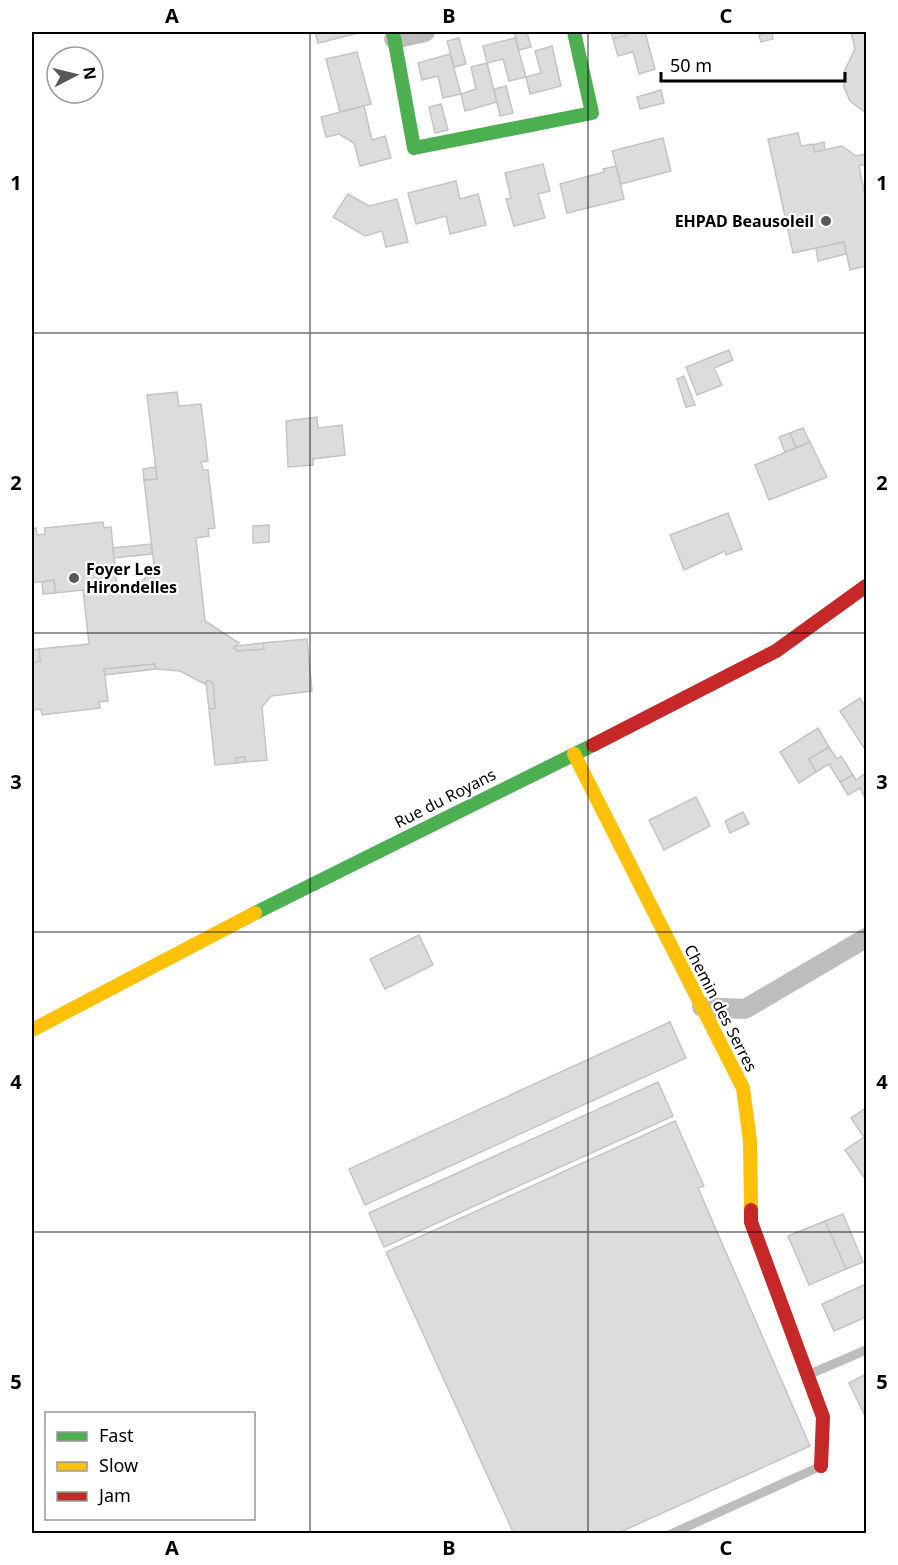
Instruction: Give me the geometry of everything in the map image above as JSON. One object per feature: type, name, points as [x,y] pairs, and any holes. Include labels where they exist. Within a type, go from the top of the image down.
[{"type":"street","points":[[425,32],[393,35],[414,148],[592,113],[574,32]]},
{"type":"street","name":"Rue du Royans","points":[[32,1030],[243,919],[776,651],[867,585]]},
{"type":"street","name":"Chemin des Serres","points":[[574,754],[743,1088],[750,1141],[751,1222],[823,1417],[821,1466]]},
{"type":"street","points":[[702,1007],[745,1009],[867,938]]},
{"type":"lane","points":[[808,1375],[867,1350]]},
{"type":"lane","points":[[671,1533],[821,1466]]},
{"type":"building","points":[[315,32],[359,32],[359,33],[318,43]]},
{"type":"building","points":[[514,32],[527,32],[531,47],[519,50]]},
{"type":"building","points":[[611,32],[627,32],[628,35],[613,39]]},
{"type":"building","points":[[627,32],[645,32],[655,69],[639,74],[633,52],[618,56],[613,39],[628,35]]},
{"type":"building","points":[[772,32],[773,39],[761,42],[759,35]]},
{"type":"building","points":[[851,32],[866,32],[866,113],[850,101],[844,87],[844,72],[855,49]]},
{"type":"building","points":[[459,38],[466,64],[454,67],[447,41]]},
{"type":"building","points":[[515,38],[526,77],[509,81],[503,59],[487,63],[483,46]]},
{"type":"building","points":[[552,46],[561,86],[530,94],[526,77],[541,73],[535,51]]},
{"type":"building","points":[[357,52],[371,104],[340,112],[326,59]]},
{"type":"building","points":[[450,54],[461,94],[443,98],[438,76],[422,80],[418,63]]},
{"type":"building","points":[[487,63],[497,102],[465,111],[461,94],[476,89],[471,67]]},
{"type":"building","points":[[506,86],[513,113],[500,116],[494,89]]},
{"type":"building","points":[[661,90],[664,103],[640,109],[637,97]]},
{"type":"building","points":[[441,104],[448,130],[435,133],[429,107]]},
{"type":"building","points":[[364,106],[372,140],[385,136],[391,158],[360,166],[354,143],[339,134],[326,137],[321,117]]},
{"type":"building","name":"EHPAD Beausoleil","points":[[798,133],[801,146],[813,144],[815,152],[842,146],[856,156],[866,154],[866,164],[859,166],[866,200],[866,266],[850,270],[844,242],[793,253],[768,139]]},
{"type":"building","points":[[663,138],[671,171],[621,184],[612,151]]},
{"type":"building","points":[[824,142],[825,150],[815,152],[813,145]]},
{"type":"building","points":[[543,164],[550,191],[538,194],[545,218],[514,226],[506,199],[511,198],[505,173]]},
{"type":"building","points":[[616,166],[624,199],[567,213],[560,184],[604,172],[603,169]]},
{"type":"building","points":[[456,181],[460,199],[478,194],[486,225],[450,234],[446,216],[416,224],[408,193]]},
{"type":"building","points":[[348,194],[369,206],[397,199],[408,242],[386,247],[382,231],[365,236],[333,217]]},
{"type":"building","points":[[844,242],[846,254],[818,261],[816,248]]},
{"type":"building","points":[[729,350],[733,360],[714,368],[722,385],[697,395],[686,367]]},
{"type":"building","points":[[684,376],[695,405],[686,407],[677,379]]},
{"type":"building","name":"Foyer Les Hirondelles","points":[[177,392],[179,406],[201,404],[208,461],[201,462],[203,470],[208,470],[215,528],[208,529],[209,536],[196,538],[205,621],[239,643],[234,648],[238,651],[264,649],[263,643],[307,639],[312,691],[271,696],[262,707],[267,760],[245,762],[245,757],[236,758],[237,763],[215,765],[209,709],[215,708],[213,683],[208,680],[205,684],[180,671],[156,669],[155,664],[104,669],[108,701],[99,702],[100,708],[42,715],[41,709],[33,710],[32,716],[32,663],[40,661],[39,649],[89,644],[83,590],[55,593],[54,580],[32,583],[32,529],[36,528],[37,535],[45,534],[45,528],[103,522],[104,528],[111,527],[117,586],[140,583],[148,575],[155,574],[144,480],[157,479],[147,395]]},
{"type":"building","points":[[317,417],[318,428],[342,425],[345,455],[313,459],[313,465],[288,467],[286,421]]},
{"type":"building","points":[[803,428],[810,442],[796,448],[790,433]]},
{"type":"building","points":[[790,433],[796,448],[785,452],[779,437]]},
{"type":"building","points":[[810,442],[827,477],[769,500],[755,465]]},
{"type":"building","points":[[155,467],[157,479],[144,480],[143,469]]},
{"type":"building","points":[[728,513],[742,549],[726,555],[725,551],[684,570],[670,535]]},
{"type":"building","points":[[269,525],[269,542],[253,543],[253,526]]},
{"type":"building","points":[[151,544],[152,554],[114,558],[113,548]]},
{"type":"building","points":[[54,580],[55,593],[43,594],[42,582]]},
{"type":"building","points":[[263,643],[264,649],[238,651],[234,648],[236,646]]},
{"type":"building","points":[[39,649],[40,661],[32,663],[32,650]]},
{"type":"building","points":[[155,664],[156,669],[105,675],[104,669]]},
{"type":"building","points":[[208,680],[213,683],[215,708],[209,709],[206,683]]},
{"type":"building","points":[[860,698],[866,708],[866,751],[840,711]]},
{"type":"building","points":[[818,728],[829,747],[809,759],[816,772],[799,783],[780,752]]},
{"type":"building","points":[[829,747],[837,759],[841,756],[853,775],[840,782],[829,764],[816,772],[809,759]]},
{"type":"building","points":[[245,757],[245,762],[237,763],[236,758]]},
{"type":"building","points":[[866,773],[866,800],[860,788],[848,795],[840,782],[853,775],[856,780]]},
{"type":"building","points":[[696,797],[710,826],[664,850],[649,820]]},
{"type":"building","points":[[743,812],[749,824],[730,833],[725,821]]},
{"type":"building","points":[[419,935],[433,965],[385,989],[370,959]]},
{"type":"building","points":[[670,1022],[686,1058],[365,1205],[349,1169]]},
{"type":"building","points":[[658,1082],[673,1116],[384,1247],[369,1213]]},
{"type":"building","points":[[866,1108],[866,1180],[845,1150],[864,1137],[851,1118]]},
{"type":"building","points":[[675,1121],[704,1186],[698,1188],[810,1446],[616,1534],[514,1534],[386,1252]]},
{"type":"building","points":[[843,1214],[863,1262],[846,1269],[825,1221]]},
{"type":"building","points":[[825,1221],[846,1269],[809,1285],[788,1236]]},
{"type":"building","points":[[866,1284],[866,1317],[834,1331],[822,1304]]},
{"type":"building","points":[[866,1374],[866,1418],[849,1383]]},
{"type":"traffic: fast","points":[[393,32],[414,148],[592,113],[574,32]]},
{"type":"traffic: fast","points":[[255,913],[593,745]]},
{"type":"traffic: slow","points":[[574,754],[743,1088],[750,1141],[751,1210]]},
{"type":"traffic: slow","points":[[32,1030],[255,913]]},
{"type":"traffic: jam","points":[[593,745],[776,651],[866,586]]},
{"type":"traffic: jam","points":[[751,1210],[751,1222],[823,1417],[821,1466]]},
{"type":"place","name":"EHPAD Beausoleil","points":[[826,221]]},
{"type":"place","name":"Foyer Les Hirondelles","points":[[74,578]]}]
